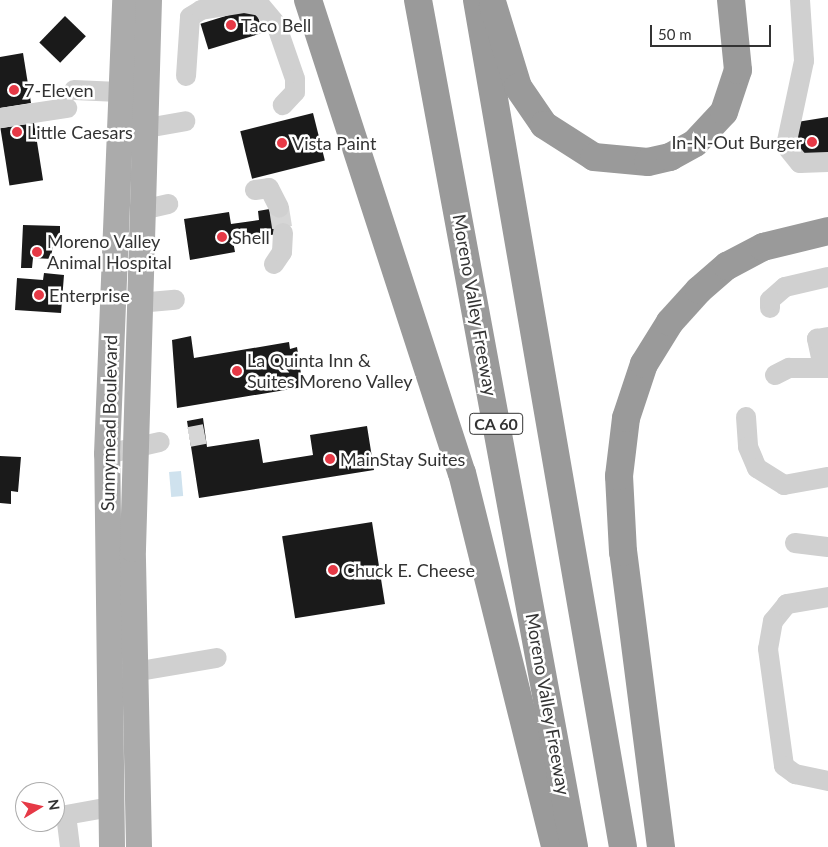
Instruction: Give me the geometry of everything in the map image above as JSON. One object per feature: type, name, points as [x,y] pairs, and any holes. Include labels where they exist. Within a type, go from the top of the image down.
[{"type":"highway","points":[[308,0],[462,473],[555,847]]},
{"type":"highway","name":"Moreno Valley Freeway","points":[[418,0],[574,847]]},
{"type":"highway","name":"CA 60","points":[[477,0],[622,847]]},
{"type":"highway","points":[[492,0],[518,87],[544,125],[576,150],[619,162],[670,157],[695,143],[724,112],[738,70],[731,0]]},
{"type":"highway","points":[[661,847],[623,552],[619,476],[626,418],[644,364],[670,322],[699,290],[727,266],[763,247],[828,230]]},
{"type":"main road","name":"Sunnymead Boulevard","points":[[112,847],[107,676],[107,454],[113,227],[125,0]]},
{"type":"main road","name":"Sunnymead Boulevard","points":[[139,847],[134,671],[134,446],[138,303],[147,128],[149,0]]},
{"type":"main road","points":[[113,227],[122,253],[126,289],[138,303]]},
{"type":"main road","points":[[112,316],[124,318],[126,341],[136,356]]},
{"type":"lane","points":[[800,0],[804,62],[786,146],[800,163],[828,162]]},
{"type":"lane","points":[[186,76],[190,17],[201,10],[244,3],[261,6],[276,24],[295,79],[295,92],[283,105]]},
{"type":"lane","points":[[74,90],[119,92]]},
{"type":"lane","points":[[0,118],[67,108]]},
{"type":"lane","points":[[147,128],[185,121]]},
{"type":"lane","points":[[255,190],[269,188],[278,208]]},
{"type":"lane","points":[[142,210],[168,204]]},
{"type":"lane","points":[[274,264],[282,252],[283,233]]},
{"type":"lane","points":[[770,308],[770,300],[785,286],[828,277]]},
{"type":"lane","points":[[138,303],[175,300]]},
{"type":"lane","points":[[775,375],[789,368],[825,368],[817,339],[828,337]]},
{"type":"lane","points":[[746,417],[748,447],[757,468],[784,485],[828,477]]},
{"type":"lane","points":[[107,454],[134,446],[160,442]]},
{"type":"lane","points":[[795,543],[828,547]]},
{"type":"lane","points":[[828,597],[787,604],[773,621],[768,649],[784,766],[795,774],[828,780]]},
{"type":"lane","points":[[107,676],[217,658]]},
{"type":"lane","points":[[70,847],[66,815],[111,807]]},
{"type":"water","points":[[181,471],[183,496],[171,497],[169,472]]},
{"type":"building","name":"Taco Bell","points":[[255,7],[263,33],[208,49],[200,24]]},
{"type":"building","points":[[65,16],[86,36],[60,63],[39,43]]},
{"type":"building","name":"7-Eleven","points":[[23,53],[31,103],[0,108],[0,57]]},
{"type":"building","name":"Vista Paint","points":[[313,113],[325,161],[252,179],[240,131]]},
{"type":"building","name":"In-N-Out Burger","points":[[828,117],[828,161],[798,156],[797,122]]},
{"type":"building","points":[[34,123],[43,180],[9,186],[0,128]]},
{"type":"building","name":"Shell","points":[[281,207],[289,232],[233,241],[235,252],[190,260],[184,219],[229,212],[231,224],[259,220],[258,211]]},
{"type":"building","name":"Moreno Valley Animal Hospital","points":[[23,225],[60,226],[60,245],[53,245],[52,259],[33,258],[32,268],[21,268]]},
{"type":"building","name":"Enterprise","points":[[44,273],[64,275],[61,313],[15,310],[17,278],[43,280]]},
{"type":"building","name":"La Quinta Inn & Suites Moreno Valley","points":[[191,336],[194,358],[289,342],[290,349],[297,347],[303,387],[177,408],[172,340]]},
{"type":"building","name":"MainStay Suites","points":[[203,418],[207,447],[259,439],[263,463],[313,455],[310,435],[367,426],[374,470],[199,498],[187,421]]},
{"type":"building","points":[[0,456],[21,457],[18,492],[11,491],[11,504],[0,503]]},
{"type":"building","name":"Chuck E. Cheese","points":[[372,522],[385,604],[295,618],[282,536]]},
{"type":"tunnel","points":[[279,208],[283,233]]},
{"type":"tunnel","points":[[189,437],[205,434]]},
{"type":"place","name":"Taco Bell","points":[[231,25]]},
{"type":"place","name":"7-Eleven","points":[[14,90]]},
{"type":"place","name":"Little Caesars","points":[[17,132]]},
{"type":"place","name":"In-N-Out Burger","points":[[812,142]]},
{"type":"place","name":"Vista Paint","points":[[282,143]]},
{"type":"place","name":"Shell","points":[[222,237]]},
{"type":"place","name":"Moreno Valley Animal Hospital","points":[[37,252]]},
{"type":"place","name":"Enterprise","points":[[39,295]]},
{"type":"place","name":"La Quinta Inn & Suites Moreno Valley","points":[[237,371]]},
{"type":"place","name":"MainStay Suites","points":[[330,459]]},
{"type":"place","name":"Chuck E. Cheese","points":[[333,570]]}]
